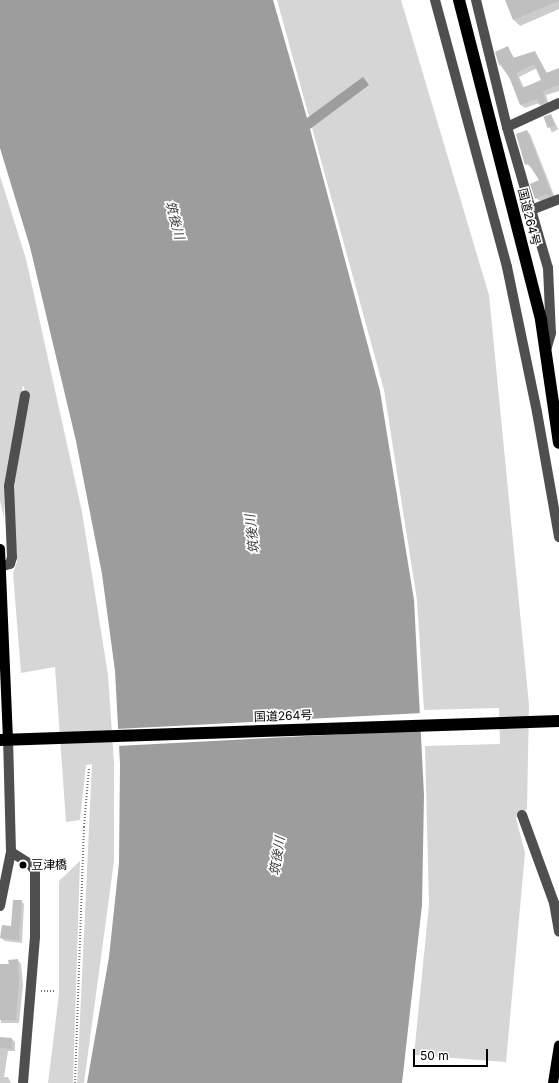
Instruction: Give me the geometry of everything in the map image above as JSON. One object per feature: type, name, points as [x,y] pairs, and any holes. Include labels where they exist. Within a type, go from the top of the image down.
[{"type":"highway","name":"国道264号","points":[[459,0],[546,347],[559,444]]},
{"type":"highway","name":"国道264号","points":[[4,740],[538,720],[559,721]]},
{"type":"main road","points":[[0,549],[4,740]]},
{"type":"main road","points":[[553,1083],[559,1045]]},
{"type":"street","points":[[436,0],[507,267],[537,412],[559,538]]},
{"type":"street","points":[[476,0],[507,128],[548,268],[551,333],[546,347]]},
{"type":"street","points":[[507,128],[559,103]]},
{"type":"street","points":[[531,210],[559,199]]},
{"type":"street","points":[[1,567],[10,564],[12,557],[9,486],[24,395]]},
{"type":"street","points":[[0,906],[1,895],[11,852],[4,740]]},
{"type":"street","points":[[522,816],[554,903],[559,932]]},
{"type":"street","points":[[11,852],[30,864],[35,871],[35,937],[32,990],[22,1083]]},
{"type":"path","points":[[75,1083],[84,827],[89,767]]},
{"type":"path","points":[[32,990],[56,992]]},
{"type":"shaded area","points":[[277,0],[401,0],[489,295],[529,705],[527,809],[516,818],[525,853],[506,1062],[414,1055],[429,904],[425,746],[500,744],[499,708],[424,710],[417,600],[384,390]]},
{"type":"shaded area","points":[[0,176],[26,259],[82,512],[108,675],[114,762],[114,861],[84,1083],[77,1083],[92,764],[86,765],[80,820],[66,822],[55,667],[21,673],[13,573],[17,562],[13,496],[27,395],[23,385],[5,488],[4,518],[0,501]]},
{"type":"shaded area","points":[[80,861],[73,1083],[48,1083],[59,994],[59,881]]},
{"type":"water","name":"筑後川","points":[[0,0],[273,0],[307,118],[363,77],[369,85],[310,129],[380,391],[414,600],[424,795],[422,905],[402,1083],[87,1083],[109,957],[119,863],[120,764],[115,671],[102,574],[76,441],[30,247],[0,148]]},
{"type":"pier","points":[[422,713],[423,730],[117,746],[116,729]]},
{"type":"building","points":[[505,0],[559,0],[559,1],[513,20]]},
{"type":"building","points":[[508,46],[513,58],[535,51],[546,73],[559,68],[559,85],[543,91],[546,102],[539,105],[537,99],[520,105],[510,79],[501,64],[499,65],[495,52]],"holes":[[[534,64],[541,80],[522,88],[516,73]]]},
{"type":"building","points":[[551,114],[555,125],[548,128],[543,117]]},
{"type":"building","points":[[527,130],[552,195],[548,196],[547,194],[535,199],[530,184],[539,180],[528,163],[525,165],[516,134]]},
{"type":"building","points":[[13,900],[22,900],[19,940],[0,938],[2,925],[11,926]]},
{"type":"building","points":[[18,959],[19,981],[16,1020],[0,1020],[0,964],[9,964],[8,960]]},
{"type":"building","points":[[0,1037],[12,1038],[12,1049],[0,1048]]},
{"type":"place","name":"豆津橋","points":[[23,865]]}]
